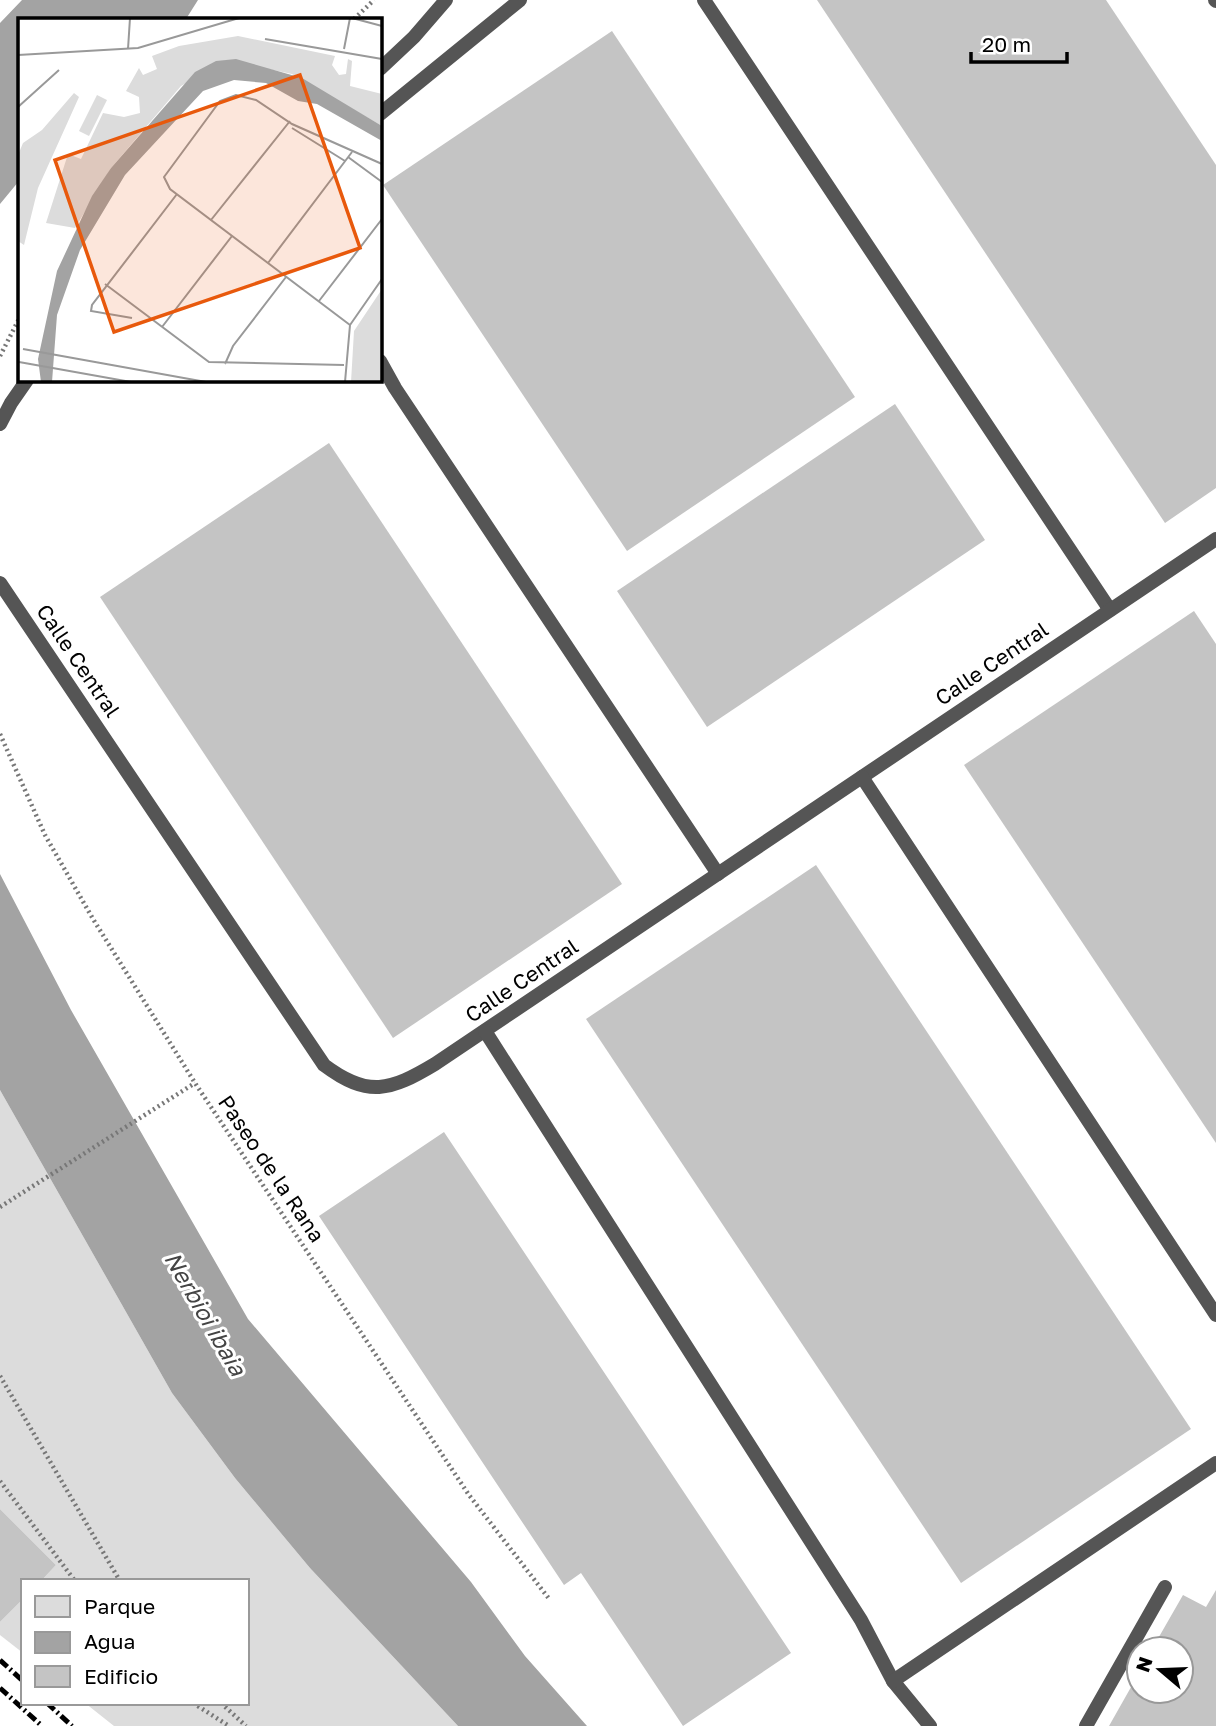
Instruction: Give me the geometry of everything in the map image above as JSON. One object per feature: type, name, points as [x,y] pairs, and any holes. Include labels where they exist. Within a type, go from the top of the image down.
[{"type":"lane","points":[[382,67],[414,37],[446,0]]},
{"type":"lane","points":[[382,112],[520,0]]},
{"type":"lane","points":[[704,0],[1110,610]]},
{"type":"lane","points":[[382,365],[718,874]]},
{"type":"lane","points":[[0,424],[26,382]]},
{"type":"lane","name":"Calle Central","points":[[0,583],[324,1065],[343,1079],[367,1086],[389,1087],[412,1079],[485,1031],[1216,539]]},
{"type":"lane","points":[[862,777],[1216,1315]]},
{"type":"lane","points":[[485,1031],[861,1620],[893,1681],[930,1726]]},
{"type":"lane","points":[[893,1681],[1216,1463]]},
{"type":"lane","points":[[1086,1726],[1165,1587]]},
{"type":"path","points":[[355,18],[374,0]]},
{"type":"path","points":[[0,356],[18,321]]},
{"type":"path","name":"Paseo de la Rana","points":[[0,734],[45,835],[93,919],[195,1083],[469,1495],[550,1600]]},
{"type":"path","points":[[0,1207],[195,1083]]},
{"type":"path","points":[[0,1376],[119,1579]]},
{"type":"path","points":[[0,1481],[74,1579]]},
{"type":"path","points":[[196,1705],[229,1726]]},
{"type":"path","points":[[223,1705],[246,1726]]},
{"type":"green space","points":[[0,1090],[172,1393],[235,1478],[310,1568],[458,1726],[114,1726],[88,1705],[248,1705],[248,1579],[43,1579],[56,1565],[0,1509]]},
{"type":"green space","points":[[21,1601],[21,1651],[0,1635],[0,1622]]},
{"type":"water","points":[[22,0],[198,0],[187,18],[18,18],[18,182],[0,204],[0,23]]},
{"type":"water","name":"Nerbioi ibaia","points":[[0,874],[71,1010],[248,1319],[471,1582],[525,1656],[587,1726],[458,1726],[310,1568],[235,1478],[172,1393],[0,1090]]},
{"type":"building","points":[[817,0],[1106,0],[1216,165],[1216,488],[1165,523]]},
{"type":"building","points":[[612,31],[855,397],[627,551],[383,185]]},
{"type":"building","points":[[895,404],[985,540],[707,727],[617,591]]},
{"type":"building","points":[[329,443],[622,884],[393,1038],[100,597]]},
{"type":"building","points":[[1194,611],[1216,644],[1216,1143],[964,765]]},
{"type":"building","points":[[816,865],[1191,1429],[961,1583],[586,1019]]},
{"type":"building","points":[[444,1132],[791,1653],[683,1726],[581,1573],[564,1585],[319,1216]]},
{"type":"building","points":[[0,1509],[56,1565],[43,1579],[21,1579],[21,1601],[0,1622]]},
{"type":"building","points":[[1216,1590],[1216,1726],[1109,1726],[1125,1698],[1125,1705],[1195,1705],[1195,1635],[1160,1635],[1183,1595],[1206,1607]]},
{"type":"railway","points":[[0,1660],[21,1679]]},
{"type":"railway","points":[[0,1688],[42,1726]]},
{"type":"railway","points":[[49,1705],[72,1726]]}]
